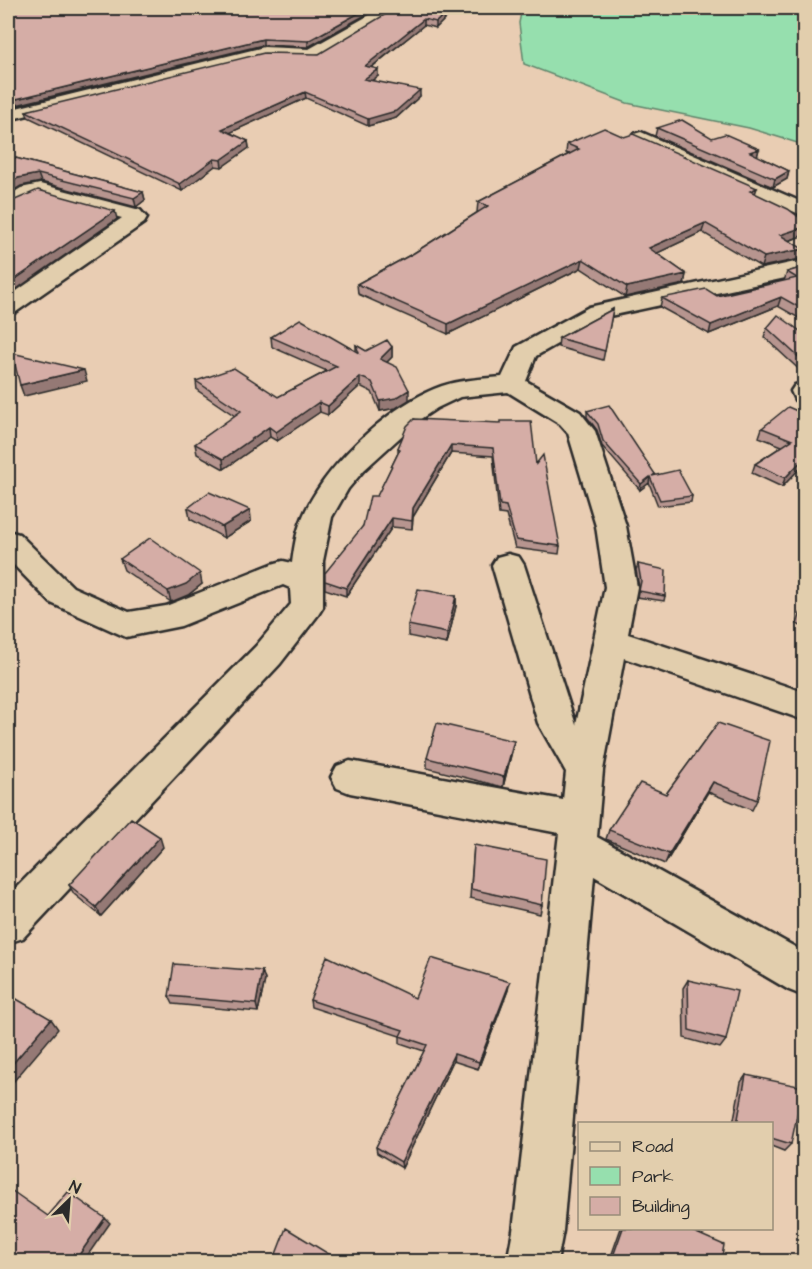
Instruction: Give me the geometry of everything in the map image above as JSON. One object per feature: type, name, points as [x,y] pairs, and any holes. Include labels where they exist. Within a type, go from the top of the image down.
[{"type":"street","points":[[8,115],[264,52],[312,54],[392,8]]},
{"type":"street","points":[[642,138],[804,210]]},
{"type":"street","points":[[8,204],[28,192],[40,190],[133,214],[136,218],[8,307]]},
{"type":"street","points":[[512,384],[525,352],[597,312],[804,267]]},
{"type":"street","points":[[8,924],[268,655],[307,607],[304,581],[317,517],[339,480],[381,438],[417,407],[445,393],[512,384],[570,418],[581,431],[611,526],[621,588],[585,770],[538,1231],[532,1262]]},
{"type":"street","points":[[8,541],[62,595],[126,625],[170,617],[282,572],[304,581]]},
{"type":"street","points":[[508,565],[556,723],[585,770]]},
{"type":"street","points":[[609,640],[804,706]]},
{"type":"street","points":[[351,777],[578,833],[804,975]]},
{"type":"green space","points":[[522,8],[804,8],[804,145],[749,128],[627,103],[524,64],[519,23]]},
{"type":"building","points":[[8,8],[368,8],[308,41],[263,39],[8,101]]},
{"type":"building","points":[[396,8],[451,8],[436,22],[424,19],[365,66],[378,69],[364,79],[420,90],[396,111],[368,119],[305,92],[222,129],[248,141],[221,160],[214,159],[180,184],[26,111],[264,53],[319,54]]},
{"type":"building","points":[[682,120],[712,138],[725,134],[759,149],[750,152],[789,171],[775,179],[657,128]]},
{"type":"building","points":[[604,128],[624,137],[633,134],[757,188],[750,191],[788,209],[804,221],[804,227],[780,235],[803,249],[764,257],[705,223],[649,248],[686,274],[627,287],[583,259],[448,324],[357,284],[414,253],[488,206],[478,202],[579,149],[567,144]]},
{"type":"building","points":[[8,156],[143,192],[134,198],[38,174],[18,178],[8,184]]},
{"type":"building","points":[[38,190],[115,211],[8,284],[8,203]]},
{"type":"building","points":[[804,267],[804,310],[781,297],[711,325],[662,298],[706,289],[717,296],[797,278],[787,272]]},
{"type":"building","points":[[613,309],[605,351],[559,338]]},
{"type":"building","points":[[778,315],[804,334],[804,362],[767,328]]},
{"type":"building","points":[[300,319],[359,353],[356,345],[366,351],[387,340],[392,347],[380,359],[397,367],[409,390],[396,398],[380,401],[372,382],[360,377],[328,406],[319,402],[276,432],[269,427],[223,459],[195,444],[241,411],[196,381],[234,368],[278,397],[337,366],[271,337]]},
{"type":"building","points":[[12,353],[84,370],[20,385]]},
{"type":"building","points":[[609,405],[655,474],[652,476],[678,470],[692,496],[660,500],[650,477],[641,484],[603,441],[598,424],[587,411]]},
{"type":"building","points":[[788,407],[804,414],[804,458],[785,478],[755,464],[792,440],[762,428]]},
{"type":"building","points":[[414,419],[500,423],[500,421],[531,421],[536,464],[543,455],[560,546],[516,540],[506,506],[500,505],[493,448],[451,445],[413,508],[412,521],[392,518],[346,588],[325,581],[325,573],[363,526],[370,496],[377,496],[400,449],[398,448],[407,426]]},
{"type":"building","points":[[209,492],[250,510],[222,527],[188,508]]},
{"type":"building","points":[[150,538],[200,573],[186,584],[168,591],[120,559]]},
{"type":"building","points":[[638,564],[666,570],[665,596],[639,591],[641,581]]},
{"type":"building","points":[[418,589],[456,596],[447,633],[408,625]]},
{"type":"building","points":[[437,723],[514,741],[504,777],[427,758]]},
{"type":"building","points":[[718,723],[770,741],[757,800],[713,782],[669,854],[609,830],[640,783],[666,794]]},
{"type":"building","points":[[131,818],[160,837],[96,907],[69,885]]},
{"type":"building","points":[[474,845],[546,859],[542,905],[471,889]]},
{"type":"building","points":[[327,956],[415,998],[431,958],[510,982],[479,1062],[454,1054],[401,1162],[376,1147],[427,1045],[400,1036],[403,1030],[310,1000]]},
{"type":"building","points":[[174,964],[262,971],[256,1004],[169,996]]},
{"type":"building","points":[[688,980],[737,991],[726,1040],[689,1030]]},
{"type":"building","points":[[8,994],[51,1019],[8,1069]]},
{"type":"building","points":[[746,1075],[803,1087],[791,1144],[773,1139],[773,1122],[737,1122]]},
{"type":"building","points":[[8,1188],[48,1216],[68,1192],[105,1218],[74,1262],[8,1262]]},
{"type":"building","points":[[286,1228],[332,1256],[329,1262],[273,1262]]},
{"type":"building","points":[[622,1230],[690,1230],[724,1245],[721,1262],[611,1262]]}]
